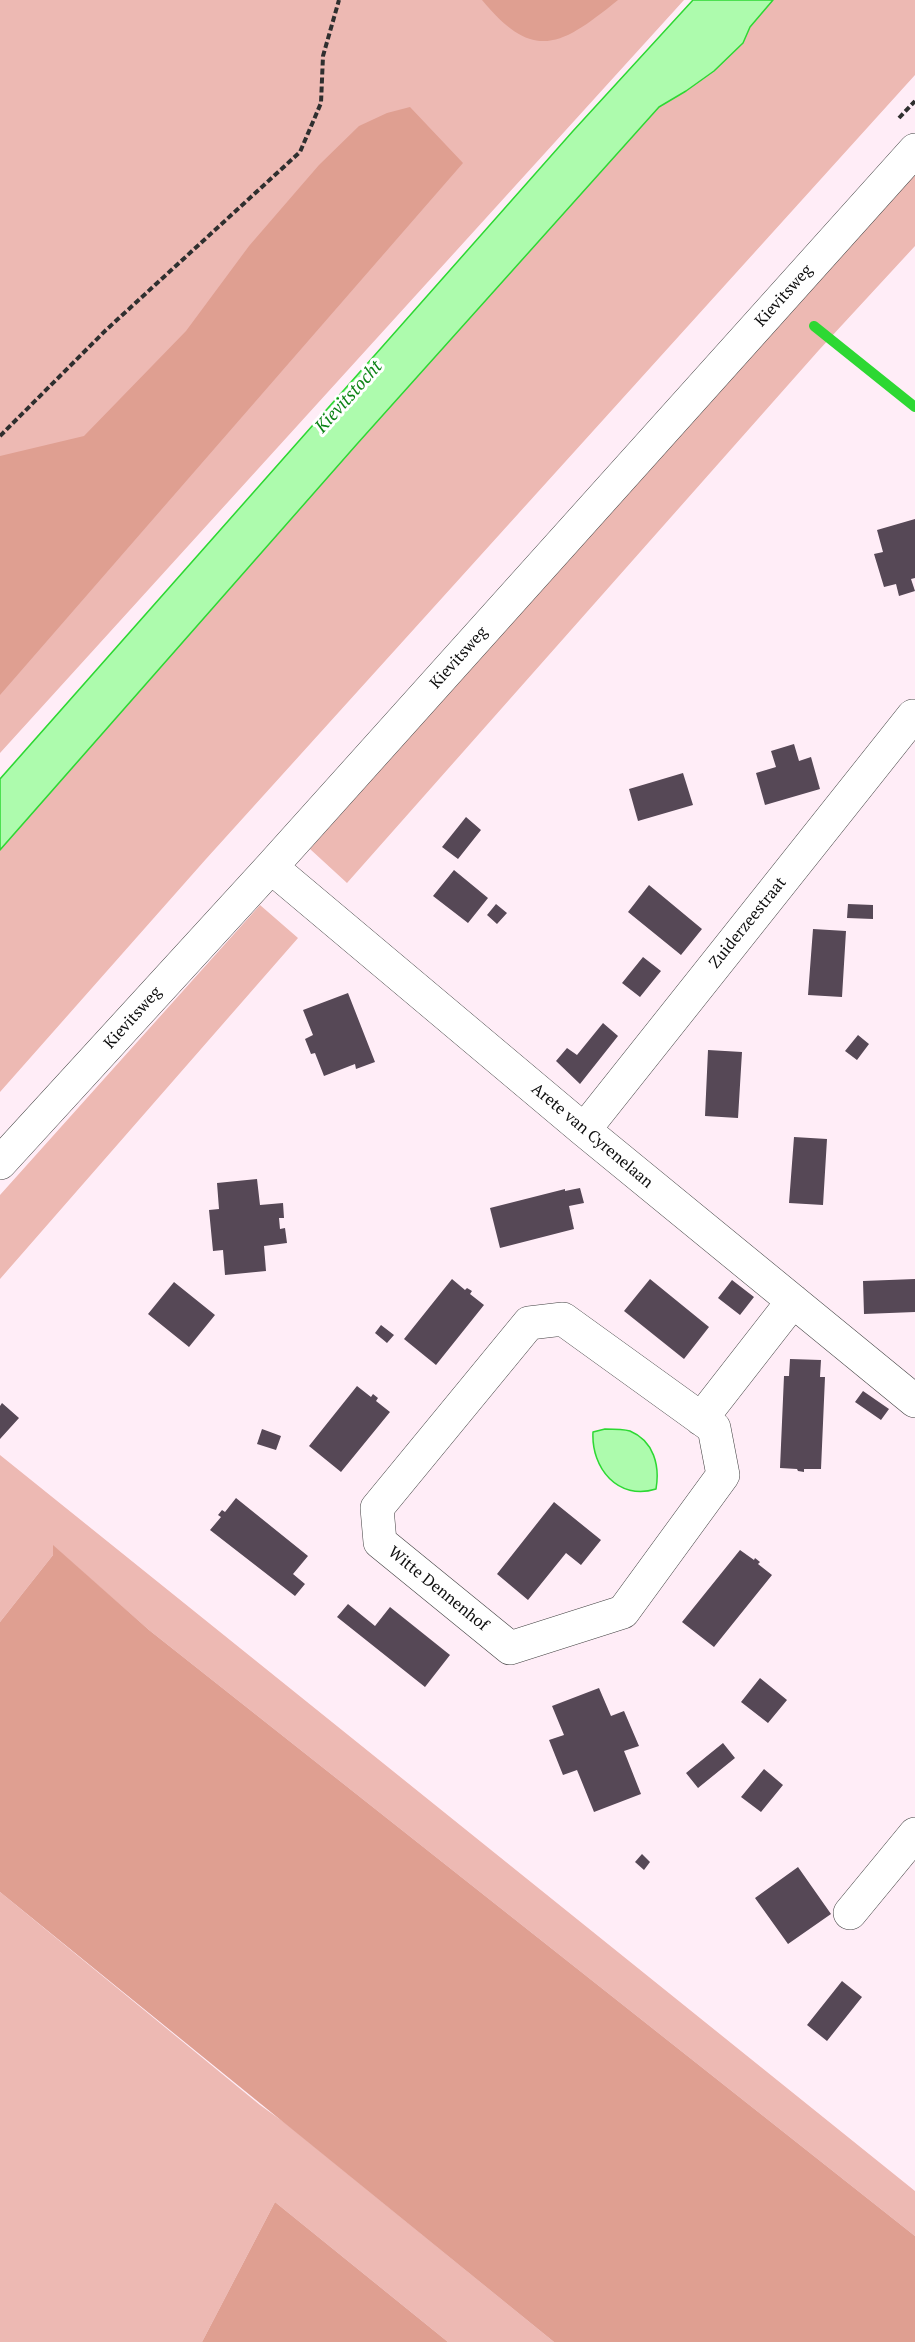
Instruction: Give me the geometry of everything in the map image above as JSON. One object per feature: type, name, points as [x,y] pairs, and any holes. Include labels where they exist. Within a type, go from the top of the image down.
[{"type":"street","name":"Kievitsweg","points":[[0,1163],[271,867],[915,150]]},
{"type":"street","name":"Zuiderzeestraat","points":[[584,1130],[913,716]]},
{"type":"street","name":"Arete van Cyrenelaan","points":[[271,867],[584,1130],[915,1401]]},
{"type":"street","points":[[701,1419],[793,1301]]},
{"type":"street","name":"Witte Dennenhof","points":[[563,1319],[701,1419],[714,1428],[723,1475],[623,1612],[510,1648],[380,1542],[377,1508],[529,1323],[563,1319]]},
{"type":"street","points":[[850,1913],[915,1834]]},
{"type":"path","points":[[0,436],[106,330],[300,152],[321,103],[323,56],[339,0]]},
{"type":"shaded area","points":[[0,0],[684,0],[0,753]]},
{"type":"shaded area","points":[[482,0],[618,0],[580,28],[564,37],[548,41],[533,40],[517,33],[500,20]]},
{"type":"shaded area","points":[[773,0],[915,0],[915,75],[206,859],[0,1092],[0,850],[357,444],[659,107],[743,43],[750,27]]},
{"type":"shaded area","points":[[410,107],[463,163],[0,695],[0,456],[84,436],[186,331],[249,246],[319,165],[359,126],[387,113]]},
{"type":"shaded area","points":[[915,173],[915,246],[819,350],[347,883],[310,849],[621,497]]},
{"type":"shaded area","points":[[260,905],[298,938],[0,1279],[0,1195]]},
{"type":"shaded area","points":[[0,1455],[915,2191],[915,2236],[149,1630],[53,1546],[53,1555],[0,1622]]},
{"type":"shaded area","points":[[53,1545],[149,1630],[915,2236],[915,2342],[554,2342],[0,1892],[0,1622],[53,1555]]},
{"type":"shaded area","points":[[0,1892],[554,2342],[448,2342],[275,2202],[202,2342],[0,2342]]},
{"type":"shaded area","points":[[275,2202],[448,2342],[202,2342]]},
{"type":"water","name":"Kievitstocht","points":[[693,0],[773,0],[750,27],[743,43],[714,71],[659,107],[357,444],[0,850],[0,779],[573,131]]},
{"type":"water","points":[[605,1429],[630,1431],[645,1441],[656,1463],[656,1489],[642,1491],[619,1486],[602,1469],[597,1458],[593,1432]]},
{"type":"building","points":[[915,519],[915,578],[911,579],[915,591],[899,596],[896,584],[884,587],[874,554],[883,552],[877,530]]},
{"type":"building","points":[[794,744],[799,761],[811,757],[820,789],[765,805],[756,773],[776,767],[771,751]]},
{"type":"building","points":[[683,773],[693,805],[638,821],[629,789]]},
{"type":"building","points":[[466,817],[481,830],[458,859],[442,847]]},
{"type":"building","points":[[454,870],[488,898],[468,923],[433,896]]},
{"type":"building","points":[[649,885],[702,929],[681,955],[628,912]]},
{"type":"building","points":[[496,904],[507,913],[497,924],[487,915]]},
{"type":"building","points":[[848,904],[873,905],[873,919],[847,918]]},
{"type":"building","points":[[813,929],[846,931],[842,997],[808,995]]},
{"type":"building","points":[[643,957],[661,971],[640,997],[622,983]]},
{"type":"building","points":[[348,993],[375,1062],[356,1069],[355,1064],[324,1076],[315,1053],[311,1054],[305,1039],[313,1035],[303,1010]]},
{"type":"building","points":[[603,1023],[618,1036],[580,1084],[556,1061],[567,1048],[577,1055]]},
{"type":"building","points":[[858,1035],[869,1044],[857,1060],[845,1051]]},
{"type":"building","points":[[708,1050],[742,1052],[738,1118],[705,1116]]},
{"type":"building","points":[[794,1137],[827,1139],[823,1205],[789,1203]]},
{"type":"building","points":[[257,1179],[260,1205],[283,1203],[284,1218],[279,1218],[280,1229],[285,1228],[287,1243],[264,1246],[266,1271],[225,1275],[223,1250],[213,1251],[209,1210],[219,1209],[217,1183]]},
{"type":"building","points":[[580,1188],[584,1203],[569,1206],[574,1229],[500,1248],[490,1208],[565,1189],[565,1191]]},
{"type":"building","points":[[452,1279],[465,1290],[467,1288],[472,1291],[470,1294],[484,1305],[436,1365],[404,1339]]},
{"type":"building","points":[[650,1279],[709,1327],[684,1359],[624,1311]]},
{"type":"building","points":[[915,1279],[915,1312],[864,1314],[863,1281]]},
{"type":"building","points":[[732,1280],[754,1297],[740,1315],[718,1298]]},
{"type":"building","points":[[174,1282],[215,1315],[189,1347],[148,1314]]},
{"type":"building","points":[[381,1325],[394,1335],[387,1343],[375,1333]]},
{"type":"building","points":[[790,1359],[821,1360],[820,1377],[825,1377],[821,1469],[804,1469],[804,1472],[797,1469],[780,1468],[784,1376],[789,1376]]},
{"type":"building","points":[[357,1386],[371,1397],[373,1394],[378,1398],[376,1401],[390,1412],[341,1472],[309,1446]]},
{"type":"building","points":[[863,1391],[889,1409],[881,1420],[855,1402]]},
{"type":"building","points":[[2,1403],[19,1418],[0,1439],[0,1406]]},
{"type":"building","points":[[262,1429],[281,1436],[276,1450],[257,1444]]},
{"type":"building","points":[[236,1498],[308,1556],[293,1574],[305,1584],[295,1596],[210,1530],[221,1517],[218,1515],[222,1510],[225,1512]]},
{"type":"building","points":[[554,1502],[601,1540],[581,1565],[566,1553],[528,1600],[497,1574]]},
{"type":"building","points":[[740,1550],[754,1560],[755,1558],[760,1562],[758,1564],[772,1575],[714,1647],[682,1622]]},
{"type":"building","points":[[348,1604],[375,1626],[390,1607],[450,1655],[425,1687],[337,1617]]},
{"type":"building","points":[[760,1678],[787,1700],[768,1723],[741,1702]]},
{"type":"building","points":[[599,1688],[611,1716],[624,1711],[639,1746],[624,1751],[641,1794],[594,1812],[577,1770],[563,1775],[549,1740],[564,1735],[552,1706]]},
{"type":"building","points":[[723,1743],[735,1758],[698,1788],[686,1773]]},
{"type":"building","points":[[764,1769],[783,1785],[761,1812],[741,1797]]},
{"type":"building","points":[[642,1854],[650,1862],[644,1870],[635,1862]]},
{"type":"building","points":[[798,1867],[831,1914],[788,1944],[755,1898]]},
{"type":"building","points":[[842,1981],[862,1997],[827,2041],[807,2025]]},
{"type":"waterway","points":[[814,326],[915,407]]}]
